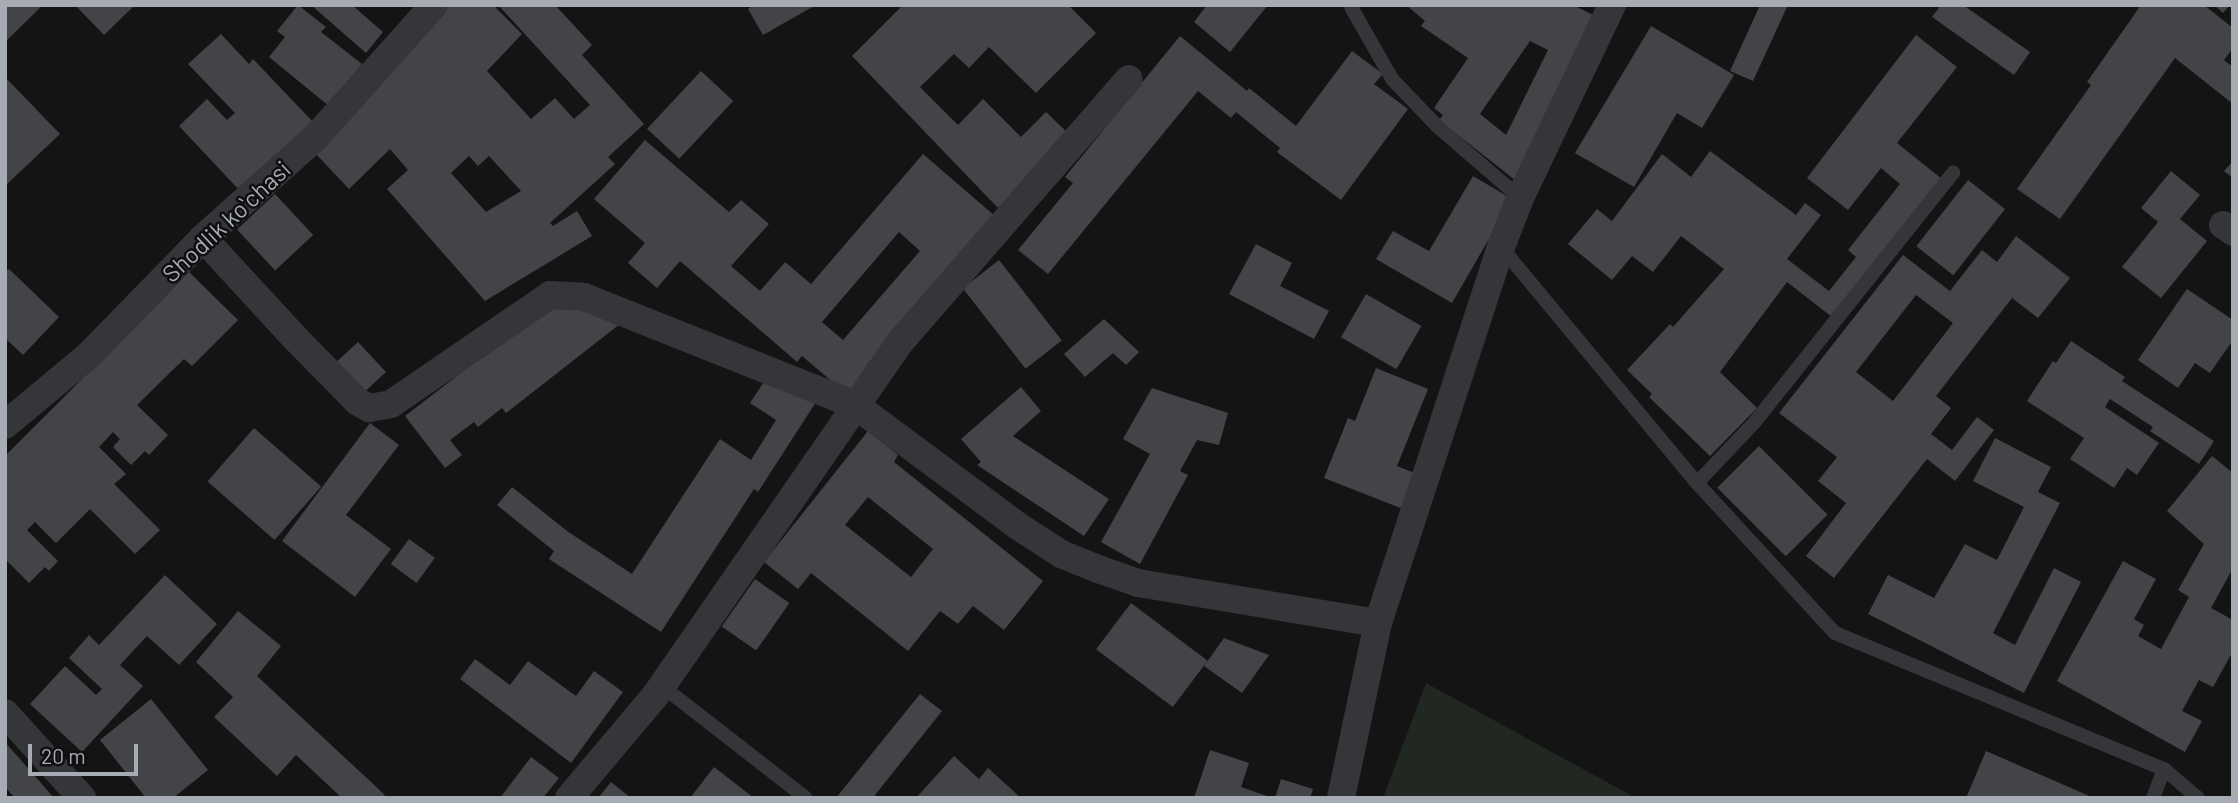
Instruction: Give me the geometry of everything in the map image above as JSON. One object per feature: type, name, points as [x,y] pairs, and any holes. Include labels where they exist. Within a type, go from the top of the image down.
[{"type":"street","name":"Shodlik koʻchasi","points":[[5,425],[89,355],[204,237],[315,138],[386,55],[434,5]]},
{"type":"street","points":[[1341,798],[1378,623],[1501,247],[1520,198],[1612,5]]},
{"type":"street","points":[[569,798],[662,686],[901,341],[1129,79]]},
{"type":"street","points":[[204,237],[296,339],[358,402],[369,408],[391,404],[550,295],[584,297],[855,405],[1018,526],[1061,554],[1138,583],[1378,623]]},
{"type":"street","points":[[5,713],[82,798]]},
{"type":"lane","points":[[1351,7],[1392,79],[1437,126],[1520,198]]},
{"type":"lane","points":[[1697,483],[1754,423],[1953,173]]},
{"type":"lane","points":[[1501,247],[1697,483],[1835,632],[2164,769],[2198,798]]},
{"type":"lane","points":[[662,686],[806,798]]},
{"type":"lane","points":[[2153,798],[2164,769]]},
{"type":"shaded area","points":[[1426,683],[1636,798],[1383,798]]},
{"type":"building","points":[[5,5],[43,5],[5,42]]},
{"type":"building","points":[[75,5],[135,5],[104,35]]},
{"type":"building","points":[[298,5],[326,27],[321,32],[362,64],[329,106],[269,57],[285,37],[277,31]]},
{"type":"building","points":[[311,5],[352,5],[383,32],[366,53]]},
{"type":"building","points":[[446,5],[493,5],[522,34],[487,71],[531,119],[555,98],[574,119],[590,105],[498,5],[555,5],[592,45],[582,55],[644,124],[608,157],[615,164],[550,223],[553,226],[577,211],[592,236],[485,301],[387,189],[408,170],[390,149],[349,189],[314,152],[357,112],[352,106]],"holes":[[[469,156],[478,166],[489,156],[521,191],[486,212],[451,173]]]},
{"type":"building","points":[[754,5],[816,5],[763,35],[748,9]]},
{"type":"building","points":[[903,5],[1068,5],[1096,33],[1036,93],[989,47],[969,68],[954,54],[920,87],[958,125],[983,99],[1021,137],[1046,112],[1070,135],[998,208],[852,56]]},
{"type":"building","points":[[1207,5],[1268,5],[1230,52],[1194,22]]},
{"type":"building","points":[[1406,5],[1573,5],[1601,19],[1520,184],[1439,120],[1443,115],[1434,108],[1468,58],[1421,26],[1425,21]],"holes":[[[1530,41],[1548,50],[1506,135],[1480,114]]]},
{"type":"building","points":[[1760,5],[1788,5],[1753,81],[1730,71]]},
{"type":"building","points":[[1941,5],[1963,5],[2030,52],[2014,75],[1932,17]]},
{"type":"building","points":[[2141,5],[2204,5],[2233,28],[2233,48],[2224,60],[2233,67],[2233,104],[2175,58],[2060,219],[2017,189],[2091,85],[2087,82]]},
{"type":"building","points":[[2214,5],[2230,5],[2223,13]]},
{"type":"building","points":[[1651,26],[1734,75],[1702,128],[1677,113],[1634,187],[1575,153]]},
{"type":"building","points":[[221,34],[249,64],[253,59],[315,124],[242,193],[179,126],[207,99],[227,120],[235,113],[188,64]]},
{"type":"building","points":[[1916,35],[1957,67],[1897,143],[1942,179],[1832,317],[1787,282],[1720,372],[1757,408],[1710,456],[1649,397],[1652,394],[1627,370],[1670,324],[1673,327],[1724,269],[1681,236],[1653,272],[1632,256],[1612,280],[1568,244],[1597,209],[1612,221],[1662,154],[1691,177],[1710,151],[1796,215],[1805,203],[1821,215],[1787,259],[1829,291],[1856,257],[1848,250],[1900,184],[1881,168],[1848,210],[1807,178]]},
{"type":"building","points":[[1180,36],[1247,91],[1249,88],[1296,126],[1352,51],[1383,74],[1374,84],[1408,109],[1341,200],[1277,152],[1280,148],[1236,112],[1231,118],[1198,91],[1048,274],[1018,250],[1073,183],[1065,177]]},
{"type":"building","points":[[701,71],[733,101],[679,159],[647,129]]},
{"type":"building","points":[[5,77],[60,134],[5,186]]},
{"type":"building","points":[[645,140],[729,212],[741,200],[769,224],[731,266],[760,291],[785,262],[811,284],[923,154],[995,216],[866,366],[869,369],[848,395],[802,356],[797,362],[680,261],[657,288],[628,263],[645,243],[594,199]],"holes":[[[899,232],[920,251],[843,340],[822,322]]]},
{"type":"building","points":[[2233,161],[2233,178],[2224,171]]},
{"type":"building","points":[[2171,171],[2200,195],[2180,219],[2207,241],[2161,298],[2122,267],[2158,222],[2141,208]]},
{"type":"building","points":[[1473,176],[1512,199],[1452,303],[1376,259],[1393,231],[1429,251]]},
{"type":"building","points":[[1968,180],[2005,209],[1953,275],[1916,246]]},
{"type":"building","points":[[275,194],[313,235],[275,270],[237,229]]},
{"type":"building","points":[[2016,236],[2070,278],[2038,318],[2012,298],[1936,396],[1951,408],[1931,434],[1952,450],[1977,417],[1994,430],[1955,481],[1927,459],[1834,578],[1806,556],[1846,503],[1818,481],[1837,457],[1779,413],[1903,255],[1950,291],[1982,250],[1997,262]],"holes":[[[1916,295],[1953,323],[1893,401],[1856,372]]]},
{"type":"building","points":[[1256,244],[1292,263],[1280,286],[1329,311],[1314,339],[1229,294]]},
{"type":"building","points":[[999,260],[1062,340],[1026,369],[963,288]]},
{"type":"building","points":[[9,269],[59,317],[23,355],[5,338],[5,272]]},
{"type":"building","points":[[189,272],[238,320],[192,366],[184,359],[137,405],[168,435],[149,455],[145,451],[131,465],[113,447],[120,439],[113,432],[99,447],[126,474],[114,484],[160,530],[135,554],[90,509],[56,543],[35,522],[27,530],[58,561],[49,571],[45,567],[29,583],[5,559],[5,456]]},
{"type":"building","points":[[2187,289],[2233,320],[2233,340],[2210,373],[2195,363],[2178,388],[2138,360]]},
{"type":"building","points":[[1366,294],[1421,326],[1396,369],[1341,337]]},
{"type":"building","points":[[558,298],[620,324],[506,413],[502,408],[478,427],[474,422],[450,440],[462,455],[445,468],[405,416]]},
{"type":"building","points":[[1104,319],[1139,352],[1126,365],[1113,353],[1085,377],[1064,354]]},
{"type":"building","points":[[2071,341],[2125,377],[2122,381],[2214,441],[2199,464],[2150,431],[2153,427],[2110,399],[2105,407],[2159,443],[2137,475],[2127,468],[2114,488],[2070,459],[2084,438],[2027,401],[2053,361],[2056,363]]},
{"type":"building","points":[[358,342],[386,372],[363,394],[335,364]]},
{"type":"building","points":[[1376,368],[1428,389],[1397,466],[1417,474],[1403,509],[1324,478],[1348,418],[1355,421]]},
{"type":"building","points":[[765,380],[816,402],[758,492],[754,489],[661,632],[549,559],[554,551],[497,505],[512,487],[567,531],[632,574],[720,439],[751,460],[776,420],[750,403]]},
{"type":"building","points":[[1021,387],[1041,411],[1013,436],[1109,499],[1084,536],[977,465],[981,462],[961,439]]},
{"type":"building","points":[[1152,388],[1228,413],[1219,445],[1197,440],[1180,471],[1188,475],[1140,564],[1101,542],[1150,454],[1123,439]]},
{"type":"building","points":[[370,423],[399,445],[346,515],[391,549],[355,597],[282,541]]},
{"type":"building","points":[[254,428],[321,486],[275,540],[207,482]]},
{"type":"building","points":[[868,431],[898,455],[894,462],[1043,581],[1004,630],[973,606],[958,624],[940,611],[908,651],[811,573],[798,589],[764,562]],"holes":[[[868,497],[933,549],[911,577],[845,525]]]},
{"type":"building","points":[[1995,438],[2051,467],[2038,492],[2060,503],[1993,633],[2015,645],[2054,568],[2081,582],[2024,693],[1868,614],[1888,575],[1934,598],[1965,544],[1997,560],[2024,507],[1973,481]]},
{"type":"building","points":[[1759,446],[1828,515],[1786,556],[1717,488]]},
{"type":"building","points":[[2212,456],[2233,473],[2233,568],[2211,608],[2233,620],[2233,651],[2213,687],[2199,680],[2182,711],[2202,721],[2185,752],[2057,681],[2123,561],[2156,579],[2134,619],[2144,625],[2138,636],[2161,649],[2189,597],[2178,590],[2204,544],[2167,511]]},
{"type":"building","points":[[409,539],[435,558],[417,583],[391,564]]},
{"type":"building","points":[[165,575],[217,624],[179,665],[147,636],[120,665],[143,686],[82,752],[30,704],[65,666],[96,695],[102,689],[69,658],[89,635],[99,645]]},
{"type":"building","points":[[755,579],[789,603],[756,651],[722,627]]},
{"type":"building","points":[[1131,603],[1208,661],[1173,707],[1096,649]]},
{"type":"building","points":[[238,611],[281,646],[257,676],[385,795],[382,798],[342,798],[296,755],[277,776],[214,717],[233,697],[196,662]]},
{"type":"building","points":[[1224,638],[1269,655],[1242,693],[1204,666]]},
{"type":"building","points":[[475,659],[510,685],[528,661],[576,696],[594,671],[623,692],[571,763],[460,679]]},
{"type":"building","points":[[920,694],[942,711],[875,795],[878,798],[836,798]]},
{"type":"building","points":[[151,699],[208,770],[173,798],[146,798],[100,740]]},
{"type":"building","points":[[5,742],[54,798],[15,798],[5,787]]},
{"type":"building","points":[[1210,750],[1249,763],[1241,787],[1273,798],[1194,798]]},
{"type":"building","points":[[1986,751],[2094,798],[1966,798]]},
{"type":"building","points":[[954,756],[979,779],[988,768],[1021,798],[916,798]]},
{"type":"building","points":[[531,757],[559,778],[543,798],[500,798]]},
{"type":"building","points":[[714,767],[754,798],[690,798]]},
{"type":"building","points":[[1281,779],[1313,789],[1310,798],[1275,798]]},
{"type":"building","points":[[611,782],[631,798],[598,798]]}]
